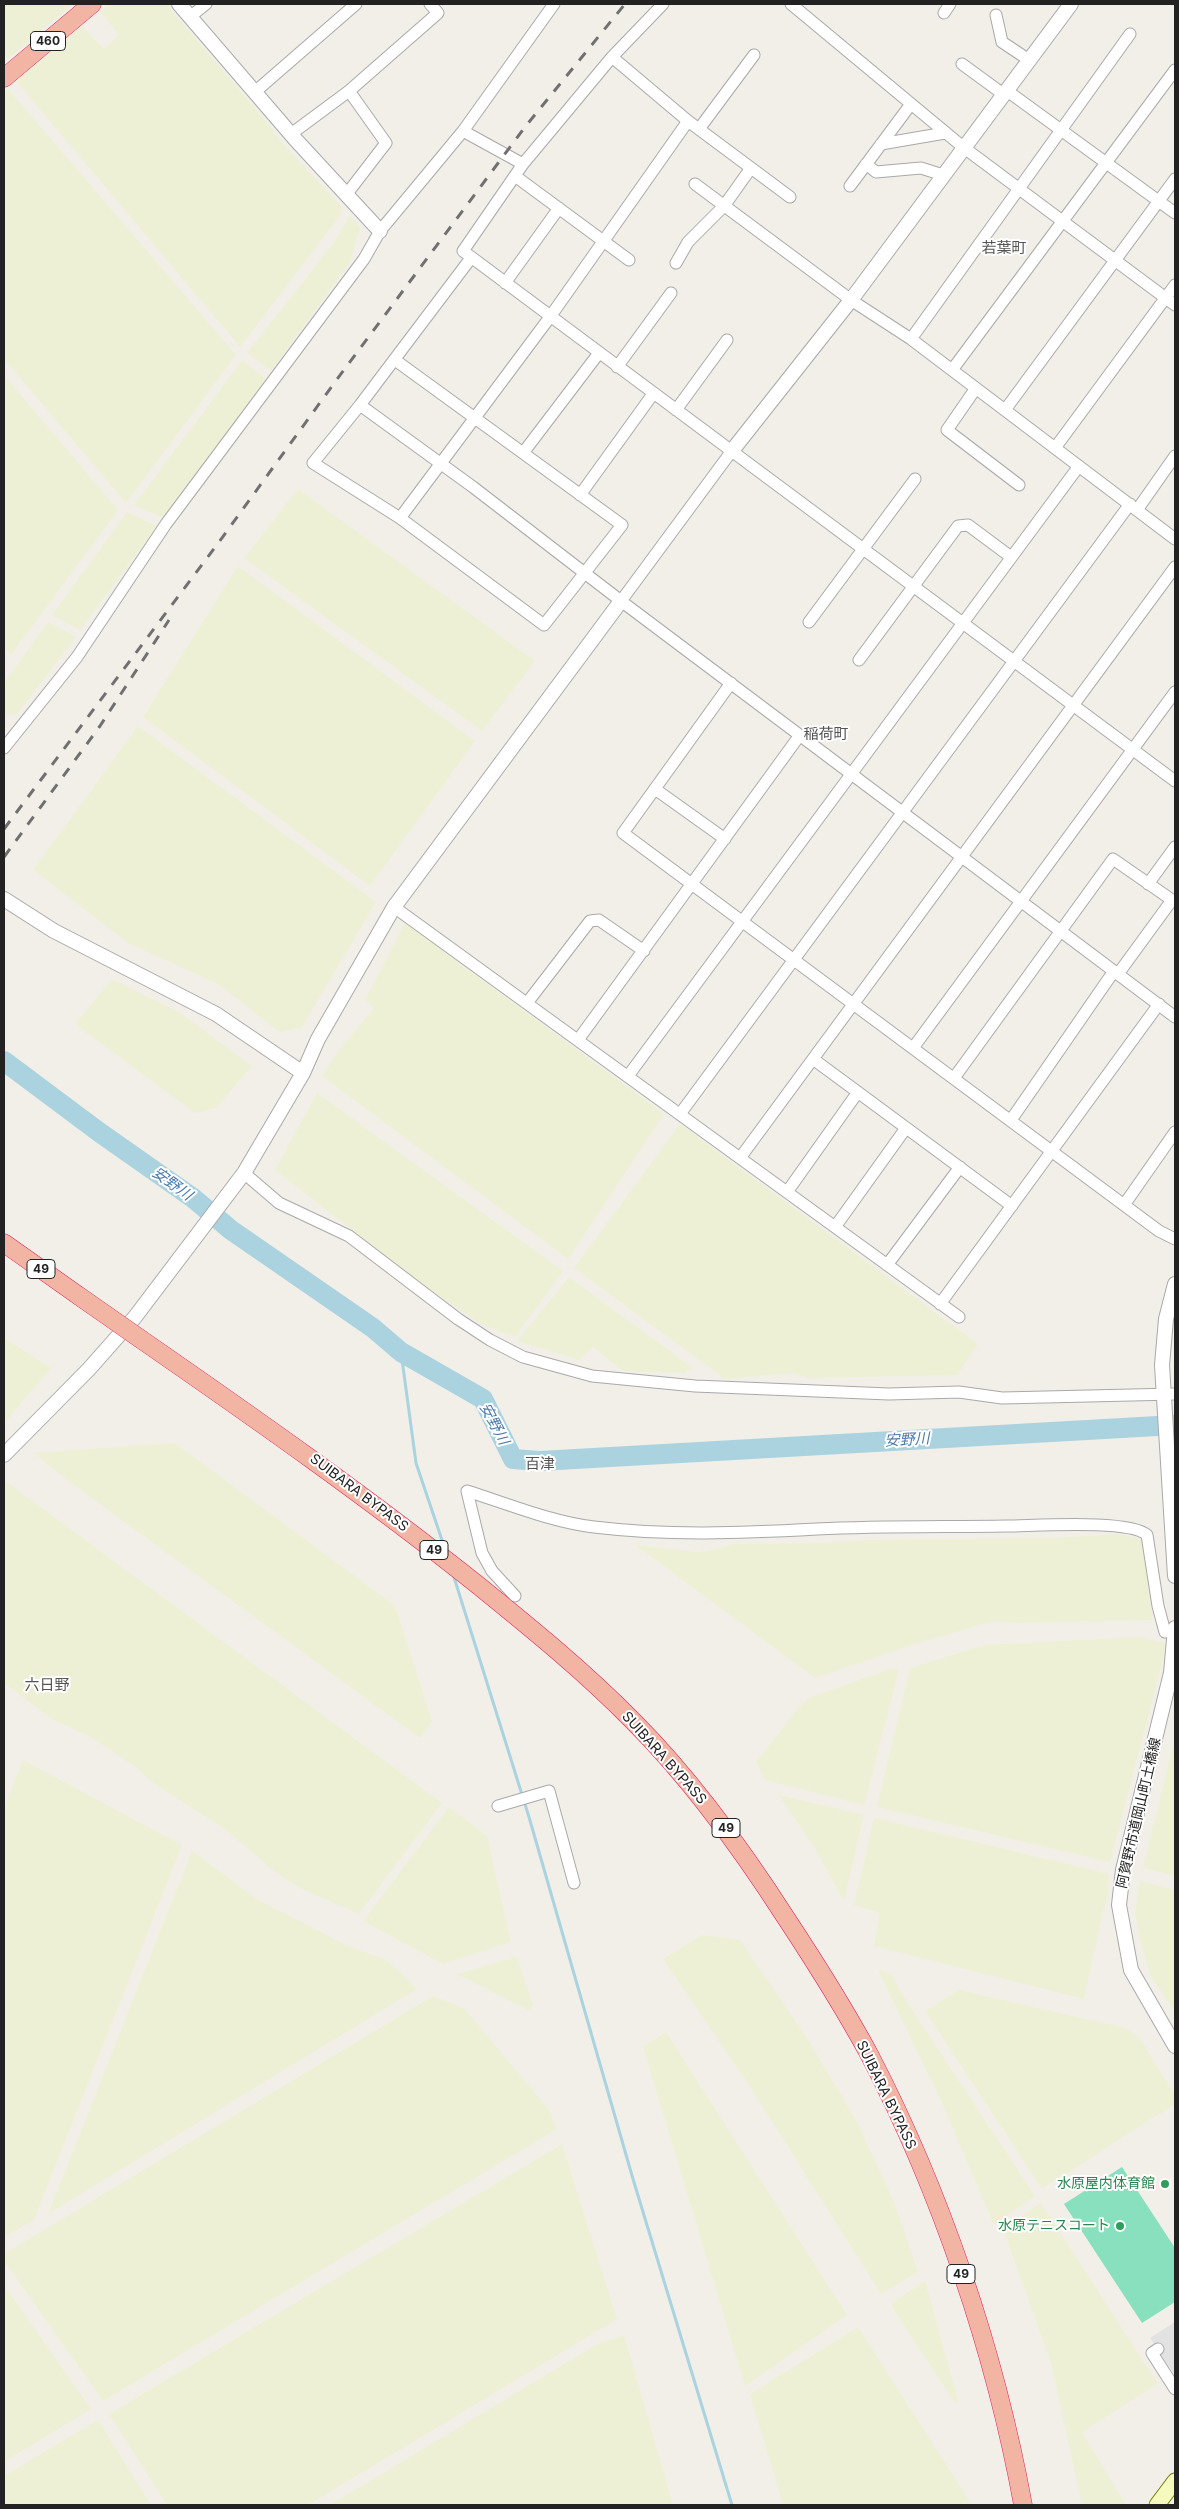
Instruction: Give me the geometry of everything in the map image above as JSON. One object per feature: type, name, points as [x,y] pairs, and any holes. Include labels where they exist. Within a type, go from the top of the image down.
[{"type":"highway","name":"460","points":[[4,78],[92,4]]},
{"type":"highway","name":"SUIBARA BYPASS","points":[[4,1243],[324,1467],[428,1545],[541,1636],[635,1723],[724,1826],[812,1958],[869,2054],[909,2141],[961,2273],[1003,2414],[1023,2505]]},
{"type":"main road","points":[[1157,2505],[1175,2481]]},
{"type":"street","points":[[180,4],[291,134],[380,231]]},
{"type":"street","points":[[191,16],[206,4]]},
{"type":"street","points":[[256,91],[356,4]]},
{"type":"street","points":[[291,134],[349,92],[438,13],[430,4]]},
{"type":"street","points":[[4,748],[77,657],[166,524],[364,259],[380,231],[463,131],[554,4]]},
{"type":"street","points":[[663,4],[612,57],[523,164],[463,251],[1175,782]]},
{"type":"street","points":[[791,4],[963,147],[1170,302]]},
{"type":"street","points":[[6,1453],[89,1369],[135,1317],[244,1173],[303,1073],[318,1039],[394,907],[731,452],[851,300],[1071,4]]},
{"type":"street","points":[[996,14],[1002,42],[1029,60]]},
{"type":"street","points":[[911,339],[1130,34]]},
{"type":"street","points":[[699,129],[754,55]]},
{"type":"street","points":[[612,57],[688,121],[790,198]]},
{"type":"street","points":[[962,64],[1062,130],[1175,213]]},
{"type":"street","points":[[952,370],[1064,222],[1175,70]]},
{"type":"street","points":[[346,195],[386,143],[349,92]]},
{"type":"street","points":[[850,186],[911,104]]},
{"type":"street","points":[[400,518],[550,317],[688,121]]},
{"type":"street","points":[[463,131],[523,164]]},
{"type":"street","points":[[881,144],[945,132]]},
{"type":"street","points":[[866,164],[876,172],[921,168],[943,175]]},
{"type":"street","points":[[676,263],[688,242],[724,206],[751,168]]},
{"type":"street","points":[[515,176],[629,260]]},
{"type":"street","points":[[1005,410],[1175,179]]},
{"type":"street","points":[[695,184],[851,300],[911,339],[1175,539]]},
{"type":"street","points":[[505,283],[559,208]]},
{"type":"street","points":[[395,360],[622,525],[544,625],[400,518],[313,463],[395,360],[471,258]]},
{"type":"street","points":[[1055,448],[1170,302],[1175,285]]},
{"type":"street","points":[[617,366],[672,293]]},
{"type":"street","points":[[676,410],[727,340]]},
{"type":"street","points":[[523,452],[600,354]]},
{"type":"street","points":[[976,388],[947,430],[1019,485]]},
{"type":"street","points":[[580,494],[653,394]]},
{"type":"street","points":[[360,405],[442,464],[620,601],[1175,1016]]},
{"type":"street","points":[[680,1114],[1014,662],[1133,507],[1175,456]]},
{"type":"street","points":[[628,1076],[1079,466]]},
{"type":"street","points":[[809,622],[915,479]]},
{"type":"street","points":[[858,660],[958,526],[968,525],[1011,557]]},
{"type":"street","points":[[740,1158],[1175,567]]},
{"type":"street","points":[[731,683],[623,833],[1159,1231],[1175,1239]]},
{"type":"street","points":[[913,1048],[1175,692]]},
{"type":"street","points":[[578,1040],[800,736]]},
{"type":"street","points":[[655,789],[725,839]]},
{"type":"street","points":[[1148,884],[1175,847]]},
{"type":"street","points":[[954,1078],[1113,859],[1172,900],[1116,972],[1010,1120]]},
{"type":"street","points":[[4,899],[54,931],[216,1014],[303,1073]]},
{"type":"street","points":[[394,907],[959,1317]]},
{"type":"street","points":[[527,1003],[590,921],[599,920],[644,951]]},
{"type":"street","points":[[940,1304],[1159,1004]]},
{"type":"street","points":[[813,1059],[1012,1206]]},
{"type":"street","points":[[787,1192],[858,1092]]},
{"type":"street","points":[[835,1227],[906,1128]]},
{"type":"street","points":[[1124,1205],[1175,1132]]},
{"type":"street","points":[[887,1265],[960,1168]]},
{"type":"street","points":[[244,1173],[279,1203],[349,1236],[458,1319],[490,1340],[523,1357],[592,1376],[673,1385],[889,1394],[959,1392],[1002,1398],[1170,1394]]},
{"type":"street","points":[[1175,1284],[1162,1341],[1170,1394],[1165,1409],[1175,1576]]},
{"type":"street","points":[[515,1596],[492,1571],[482,1553],[467,1492],[593,1527],[693,1533],[758,1533],[910,1527],[1096,1526],[1131,1528],[1143,1531],[1147,1535],[1158,1606],[1170,1630]]},
{"type":"street","name":"阿賀野市道岡山町土橋線","points":[[1170,1630],[1171,1673],[1123,1870],[1119,1905],[1130,1970],[1175,2046]]},
{"type":"street","points":[[498,1806],[549,1791],[574,1883]]},
{"type":"street","points":[[1158,2349],[1152,2353],[1175,2389]]},
{"type":"green space","points":[[4,4],[73,4],[8,59],[4,54]]},
{"type":"green space","points":[[109,4],[166,4],[285,146],[341,206],[342,213],[240,347],[16,81],[82,26],[104,49],[119,35],[100,12]]},
{"type":"green space","points":[[8,89],[236,355],[126,503],[4,359],[4,92]]},
{"type":"green space","points":[[350,215],[360,228],[350,262],[271,371],[247,353],[335,241]]},
{"type":"green space","points":[[242,360],[266,379],[164,518],[134,505]]},
{"type":"green space","points":[[4,375],[118,510],[11,655],[4,648]]},
{"type":"green space","points":[[298,489],[535,661],[482,731],[244,558]]},
{"type":"green space","points":[[127,512],[157,526],[80,630],[52,615]]},
{"type":"green space","points":[[238,566],[475,741],[370,886],[143,717]]},
{"type":"green space","points":[[48,622],[76,637],[17,714],[4,714],[4,683]]},
{"type":"green space","points":[[138,726],[376,902],[302,1027],[279,1032],[218,984],[128,943],[33,870]]},
{"type":"green space","points":[[405,923],[664,1114],[568,1259],[322,1076],[336,1054],[374,1008],[365,1000]]},
{"type":"green space","points":[[112,979],[179,1012],[252,1066],[216,1108],[195,1113],[75,1024]]},
{"type":"green space","points":[[317,1093],[563,1271],[515,1337],[483,1325],[430,1290],[275,1170]]},
{"type":"green space","points":[[680,1124],[978,1344],[957,1375],[810,1378],[791,1373],[725,1379],[574,1268]]},
{"type":"green space","points":[[569,1277],[693,1368],[684,1373],[623,1371],[593,1347],[579,1360],[517,1341]]},
{"type":"green space","points":[[4,1338],[51,1368],[4,1423]]},
{"type":"green space","points":[[175,1443],[395,1606],[432,1721],[420,1738],[67,1480],[34,1453]]},
{"type":"green space","points":[[4,1480],[442,1803],[359,1914],[302,1889],[276,1873],[225,1829],[156,1785],[133,1765],[92,1738],[52,1719],[4,1683]]},
{"type":"green space","points":[[1120,1534],[1142,1539],[1153,1620],[1018,1623],[994,1621],[918,1643],[815,1678],[635,1545],[695,1552],[719,1549],[731,1544],[1052,1538]]},
{"type":"green space","points":[[1140,1637],[1167,1644],[1110,1862],[877,1807],[910,1668],[985,1645]]},
{"type":"green space","points":[[890,1669],[899,1670],[864,1805],[765,1780],[756,1762],[799,1707],[808,1699]]},
{"type":"green space","points":[[1175,1738],[1175,1876],[1143,1868]]},
{"type":"green space","points":[[23,1760],[182,1845],[34,2220],[4,2237],[4,1809]]},
{"type":"green space","points":[[779,1795],[864,1815],[844,1901],[816,1850]]},
{"type":"green space","points":[[449,1807],[487,1836],[511,1942],[443,1964],[363,1921]]},
{"type":"green space","points":[[874,1818],[1109,1874],[1107,1902],[1103,1910],[1084,1999],[874,1946],[880,1913],[854,1905]]},
{"type":"green space","points":[[192,1851],[257,1899],[346,1945],[388,1961],[417,1989],[48,2214]]},
{"type":"green space","points":[[1140,1881],[1175,1890],[1175,2012],[1150,1975],[1140,1940],[1135,1913]]},
{"type":"green space","points":[[702,1935],[740,1940],[807,2038],[857,2122],[894,2202],[918,2272],[881,2294],[745,2079],[663,1959]]},
{"type":"green space","points":[[517,1957],[533,2006],[528,2010],[457,1974]]},
{"type":"green space","points":[[878,1970],[892,1974],[901,1993],[1035,2196],[994,2225],[941,2101]]},
{"type":"green space","points":[[959,1990],[1125,2028],[1140,2039],[1175,2095],[1175,2104],[1042,2189],[925,2011]]},
{"type":"green space","points":[[433,1996],[464,2008],[549,2110],[557,2129],[103,2401],[4,2261],[4,2254]]},
{"type":"green space","points":[[666,2032],[847,2315],[745,2386],[643,2047]]},
{"type":"green space","points":[[562,2144],[617,2319],[308,2505],[167,2505],[109,2414]]},
{"type":"green space","name":"水原テニスコート","points":[[1122,2167],[1175,2248],[1175,2302],[1142,2323],[1064,2204]]},
{"type":"green space","points":[[1041,2203],[1158,2384],[1082,2432],[1126,2505],[1082,2505],[1051,2363],[1003,2229]]},
{"type":"green space","points":[[925,2281],[958,2400],[955,2403],[890,2304]]},
{"type":"green space","points":[[4,2285],[91,2409],[4,2462]]},
{"type":"green space","points":[[858,2327],[972,2505],[783,2505],[750,2394]]},
{"type":"green space","points":[[624,2335],[673,2505],[330,2505],[596,2345]]},
{"type":"green space","points":[[98,2420],[151,2505],[4,2505],[4,2476]]},
{"type":"shaded area","points":[[1175,2322],[1175,2376],[1150,2338]]},
{"type":"waterway","name":"安野川","points":[[4,1061],[99,1132],[193,1198],[231,1230],[373,1328],[401,1352],[483,1399],[513,1459],[540,1461],[1175,1425]]},
{"type":"waterway","points":[[401,1352],[416,1463],[446,1552]]},
{"type":"waterway","points":[[453,1574],[529,1817],[633,2179],[732,2505]]},
{"type":"railway","points":[[4,829],[219,542],[335,382],[525,127],[625,4]]},
{"type":"railway","points":[[4,857],[100,726],[169,620]]},
{"type":"place","name":"水原屋内体育館","points":[[1165,2184]]},
{"type":"place","name":"水原テニスコート","points":[[1120,2226]]},
{"type":"district","name":"若葉町","points":[[1004,248]]},
{"type":"district","name":"稲荷町","points":[[826,734]]},
{"type":"district","name":"百津","points":[[540,1464]]},
{"type":"district","name":"六日野","points":[[47,1685]]}]
